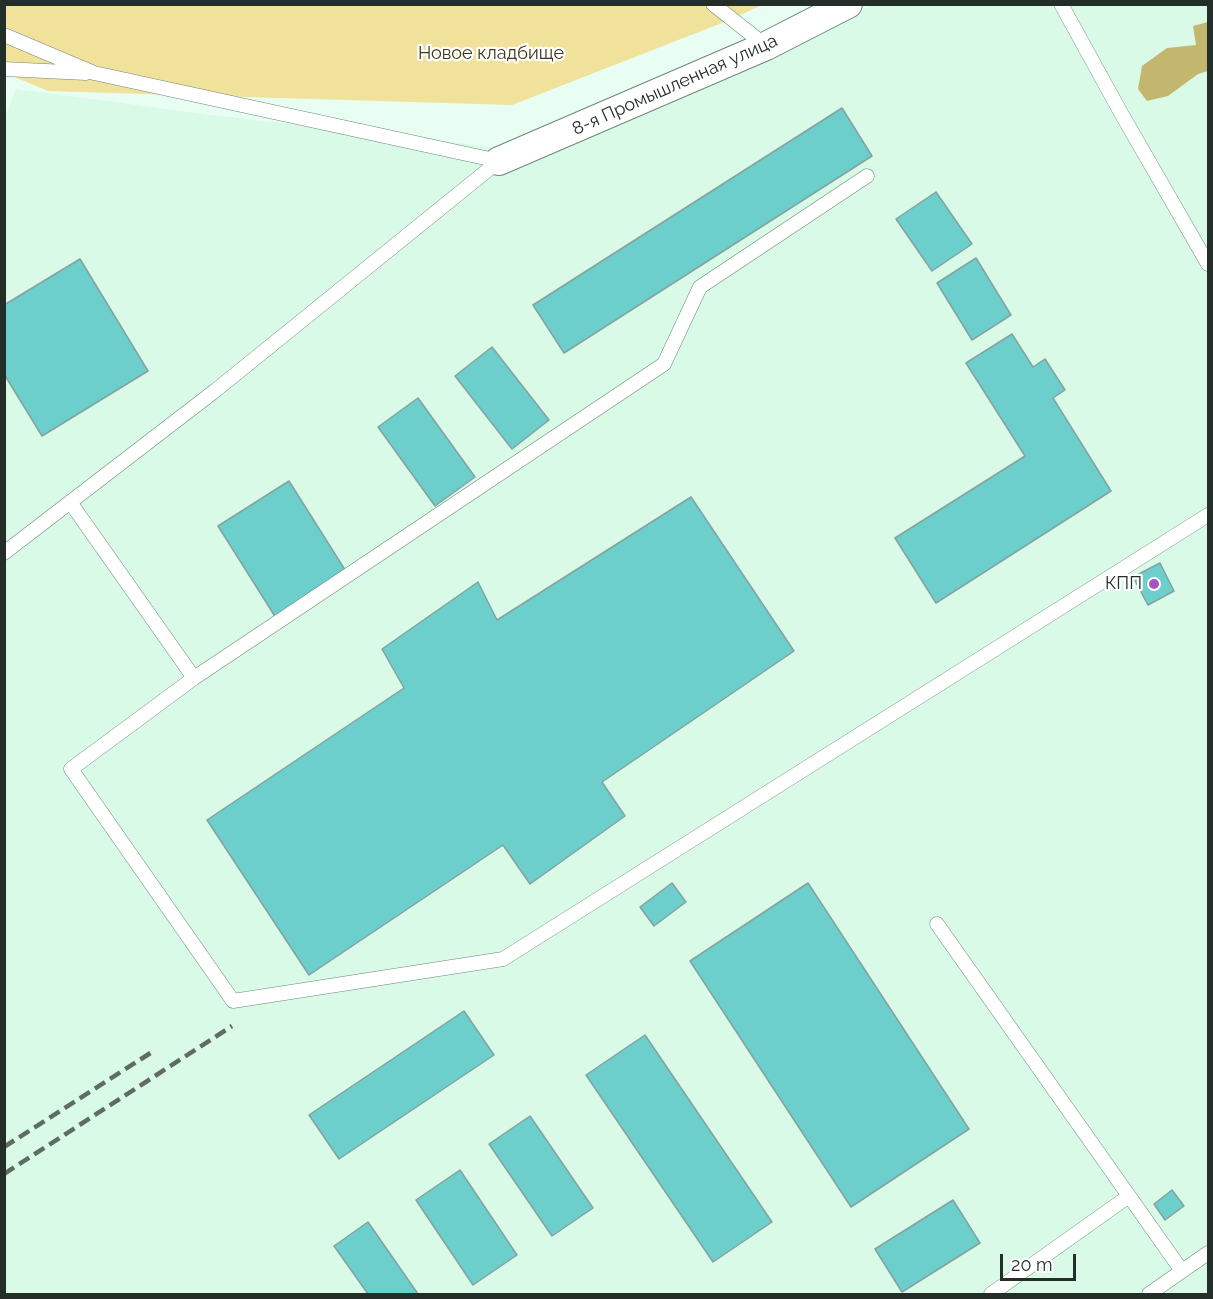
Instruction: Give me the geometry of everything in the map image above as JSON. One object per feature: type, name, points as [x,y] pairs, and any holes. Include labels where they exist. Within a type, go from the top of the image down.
[{"type":"street","name":"8-я Промышленная улица","points":[[499,161],[766,46],[849,4]]},
{"type":"lane","points":[[713,4],[766,46]]},
{"type":"lane","points":[[1061,4],[1209,264]]},
{"type":"lane","points":[[4,35],[94,73]]},
{"type":"lane","points":[[4,69],[94,73],[499,161]]},
{"type":"lane","points":[[4,554],[216,390],[499,161]]},
{"type":"lane","points":[[867,176],[700,286],[664,364],[195,678],[71,769],[233,1001],[503,959],[1209,515]]},
{"type":"lane","points":[[70,502],[195,678]]},
{"type":"lane","points":[[938,924],[1182,1271]]},
{"type":"lane","points":[[991,1294],[1129,1196]]},
{"type":"lane","points":[[1149,1294],[1209,1253]]},
{"type":"shaded area","points":[[872,5],[1208,5],[1208,1294],[5,1294],[4,119],[16,89],[219,116],[536,152],[787,51]]},
{"type":"shaded area","points":[[1208,22],[1208,71],[1198,74],[1168,96],[1147,101],[1138,89],[1142,66],[1167,48],[1196,45],[1193,26]]},
{"type":"green space","name":"Новое кладбище","points":[[4,5],[762,5],[727,21],[512,105],[48,91],[5,73]]},
{"type":"building","points":[[842,108],[872,156],[564,353],[533,305]]},
{"type":"building","points":[[936,192],[972,244],[932,271],[896,219]]},
{"type":"building","points":[[976,258],[1011,315],[972,340],[937,283]]},
{"type":"building","points":[[80,259],[148,371],[42,436],[4,374],[4,305]]},
{"type":"building","points":[[1012,334],[1033,367],[1045,359],[1065,390],[1053,398],[1111,491],[936,603],[895,538],[1025,456],[966,363]]},
{"type":"building","points":[[492,347],[549,420],[512,449],[455,376]]},
{"type":"building","points":[[418,398],[475,477],[435,506],[378,427]]},
{"type":"building","points":[[289,481],[347,573],[276,618],[218,526]]},
{"type":"building","points":[[691,497],[794,651],[602,782],[625,816],[530,884],[503,845],[309,975],[207,820],[404,688],[382,649],[478,582],[497,620]]},
{"type":"building","name":"КПП","points":[[1160,563],[1174,591],[1148,605],[1133,577]]},
{"type":"building","points":[[672,883],[686,902],[654,926],[640,907]]},
{"type":"building","points":[[808,883],[969,1129],[851,1207],[690,961]]},
{"type":"building","points":[[464,1011],[494,1055],[339,1159],[309,1115]]},
{"type":"building","points":[[645,1035],[772,1222],[713,1262],[586,1075]]},
{"type":"building","points":[[530,1116],[593,1208],[552,1236],[489,1144]]},
{"type":"building","points":[[460,1170],[517,1255],[473,1285],[416,1200]]},
{"type":"building","points":[[1172,1190],[1184,1206],[1165,1220],[1154,1204]]},
{"type":"building","points":[[953,1200],[980,1243],[902,1292],[875,1249]]},
{"type":"building","points":[[368,1222],[418,1294],[368,1294],[334,1246]]},
{"type":"railway","points":[[4,1174],[232,1026]]},
{"type":"railway","points":[[4,1147],[152,1052]]},
{"type":"place","name":"КПП","points":[[1154,584]]}]
